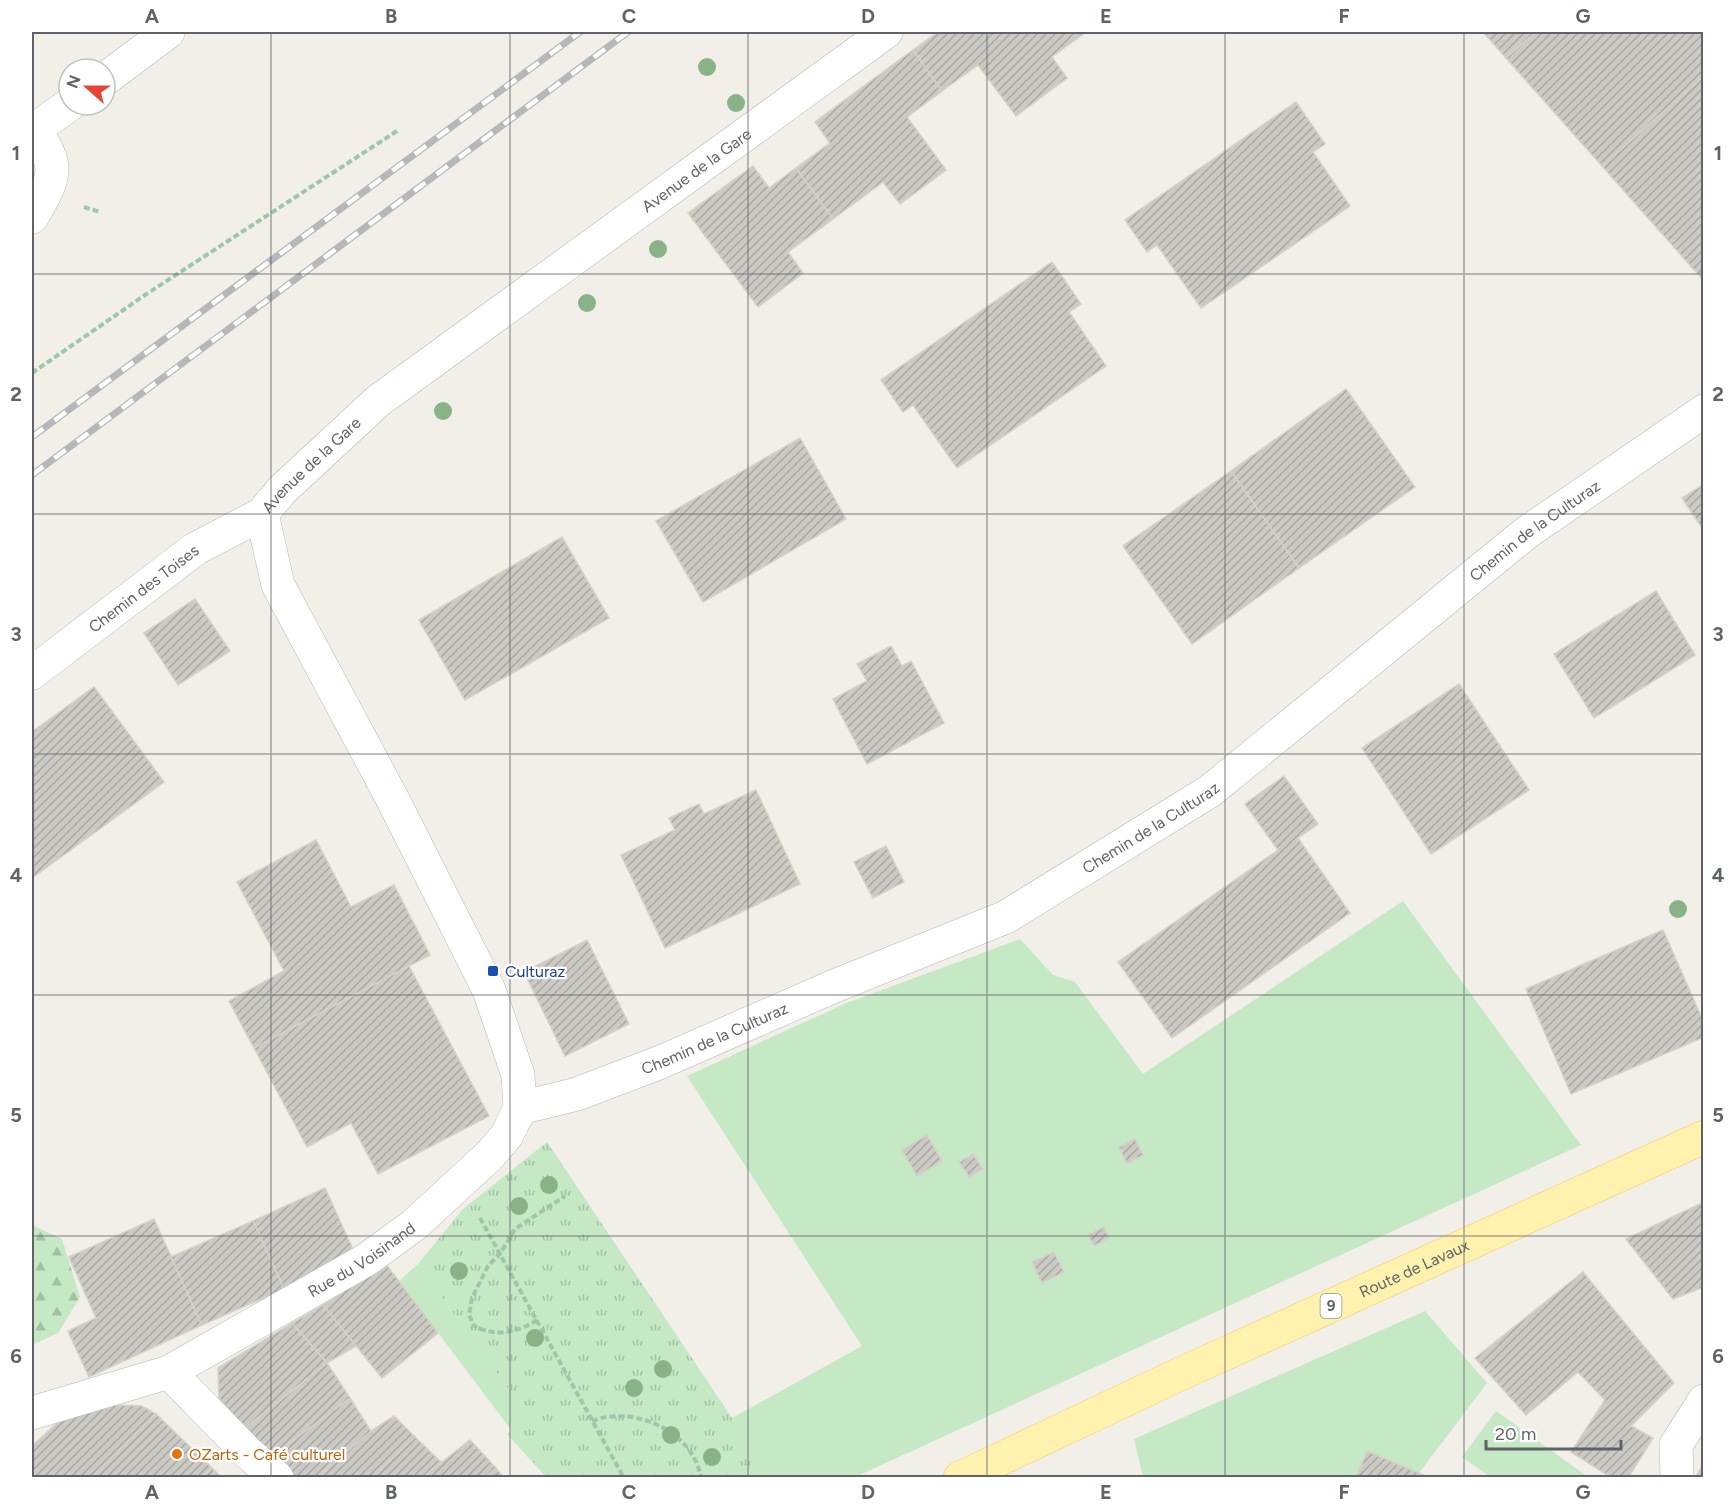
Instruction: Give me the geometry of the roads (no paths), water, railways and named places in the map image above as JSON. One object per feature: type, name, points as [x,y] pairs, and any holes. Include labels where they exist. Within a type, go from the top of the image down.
[{"type":"main road","name":"Route de Lavaux","points":[[960,1478],[1178,1375],[1704,1137]]},
{"type":"street","points":[[117,70],[168,32]]},
{"type":"street","name":"Avenue de la Gare","points":[[520,1108],[518,1075],[489,990],[392,798],[278,585],[262,514],[282,490],[378,401],[886,32]]},
{"type":"street","points":[[38,206],[53,175],[50,153],[33,129],[57,113]]},
{"type":"street","name":"Chemin de la Culturaz","points":[[520,1108],[577,1094],[661,1062],[832,987],[1006,917],[1210,790],[1526,533],[1704,411]]},
{"type":"street","name":"Chemin des Toises","points":[[32,674],[195,549],[262,514]]},
{"type":"street","name":"Rue du Voisinand","points":[[32,1413],[169,1372],[366,1260],[414,1225],[490,1155],[507,1135],[520,1108]]},
{"type":"street","points":[[169,1372],[277,1478]]},
{"type":"street","points":[[1677,1478],[1676,1445],[1704,1401]]},
{"type":"railway","points":[[32,437],[580,32]]},
{"type":"railway","points":[[32,475],[628,32]]},
{"type":"place","name":"Culturaz","points":[[493,971]]},
{"type":"place","name":"OZarts - Café culturel","points":[[177,1454]]}]
